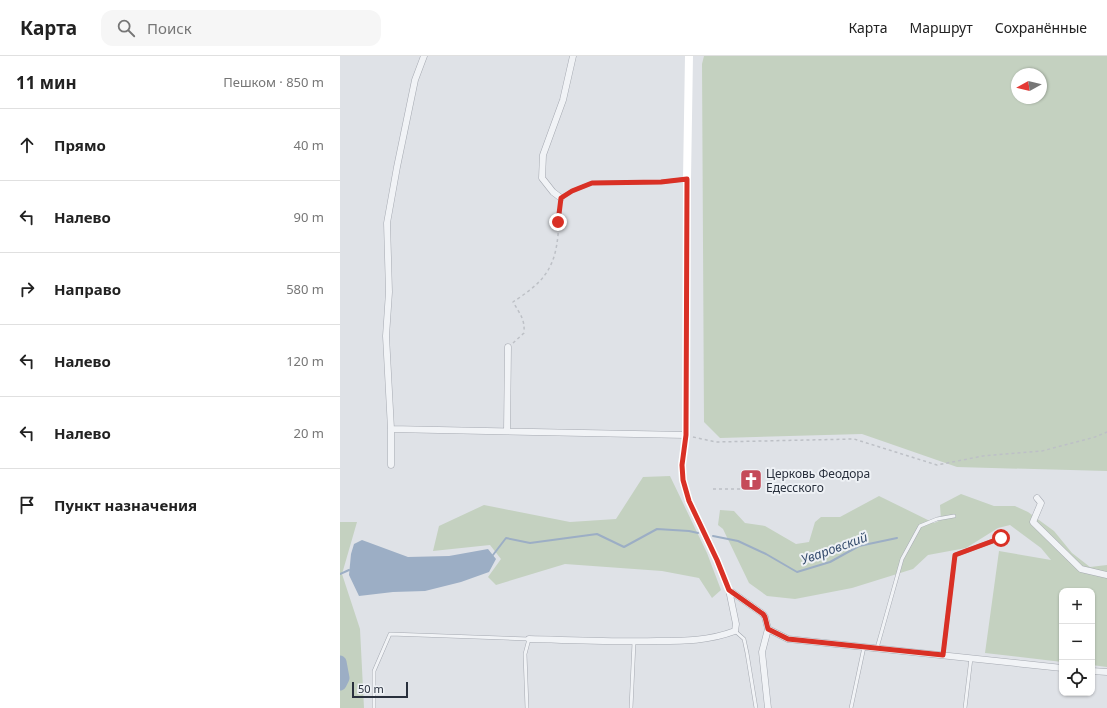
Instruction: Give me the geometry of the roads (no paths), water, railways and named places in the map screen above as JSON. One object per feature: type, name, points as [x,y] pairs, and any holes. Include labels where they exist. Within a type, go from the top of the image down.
[{"type":"street","points":[[391,465],[391,429],[386,336],[389,292],[387,223],[415,80],[424,56]]},
{"type":"street","points":[[561,198],[553,192],[542,178],[544,155],[563,100],[572,56]]},
{"type":"street","points":[[529,639],[634,642],[697,640],[724,635],[735,631],[736,624],[729,590],[717,560],[689,501],[683,480],[682,465],[686,435],[689,56]]},
{"type":"street","points":[[507,431],[508,347]]},
{"type":"street","points":[[391,429],[686,435]]},
{"type":"street","points":[[1037,498],[1041,503],[1033,522],[1081,569],[1107,574]]},
{"type":"street","points":[[729,590],[763,614],[765,617],[768,629],[762,652],[768,708]]},
{"type":"street","points":[[768,629],[788,639],[1059,668]]},
{"type":"street","points":[[1095,671],[1107,672]]},
{"type":"lane","points":[[561,198],[572,191],[592,183],[661,182],[687,179]]},
{"type":"lane","points":[[877,648],[902,559],[920,526],[937,519],[954,516]]},
{"type":"lane","points":[[943,655],[955,555],[1001,538]]},
{"type":"lane","points":[[735,631],[744,638],[756,708]]},
{"type":"lane","points":[[374,708],[374,671],[390,634],[529,639],[525,654],[527,708]]},
{"type":"lane","points":[[631,708],[634,642]]},
{"type":"lane","points":[[851,708],[864,647]]},
{"type":"lane","points":[[965,708],[971,658]]},
{"type":"water","points":[[362,540],[408,557],[449,556],[488,549],[496,559],[489,572],[461,582],[425,591],[393,592],[359,596],[349,575],[351,554],[354,544]]},
{"type":"waterway","name":"Уваровский","points":[[493,555],[506,538],[530,543],[597,534],[624,547],[657,529],[698,533]]},
{"type":"waterway","name":"Уваровский","points":[[713,536],[738,541],[766,554],[797,572],[830,562],[859,546],[897,538]]},
{"type":"waterway","name":"Уваровский","points":[[340,574],[349,570]]},
{"type":"waterway","points":[[340,662],[343,678],[340,684]]},
{"type":"place","name":"Церковь Феодора Едесского","points":[[751,480]]}]
